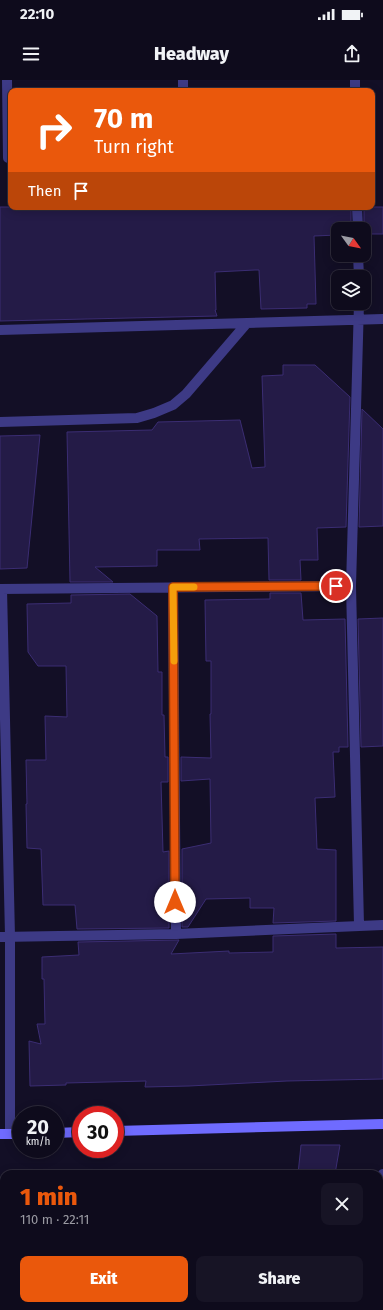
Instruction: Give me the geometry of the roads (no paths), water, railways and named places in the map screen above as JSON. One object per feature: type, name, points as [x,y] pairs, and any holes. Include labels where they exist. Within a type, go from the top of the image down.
[{"type":"street","points":[[6,158],[7,80]]},
{"type":"street","points":[[357,210],[358,222]]},
{"type":"street","points":[[359,310],[351,586],[359,925]]},
{"type":"street","points":[[0,330],[383,319]]},
{"type":"street","points":[[0,422],[136,418],[154,414],[173,406],[186,394],[246,323]]},
{"type":"street","points":[[5,1134],[5,937],[1,589],[351,586]]},
{"type":"street","points":[[173,587],[176,934]]},
{"type":"street","points":[[5,937],[176,934],[383,925]]},
{"type":"street","points":[[124,1131],[383,1124]]}]
